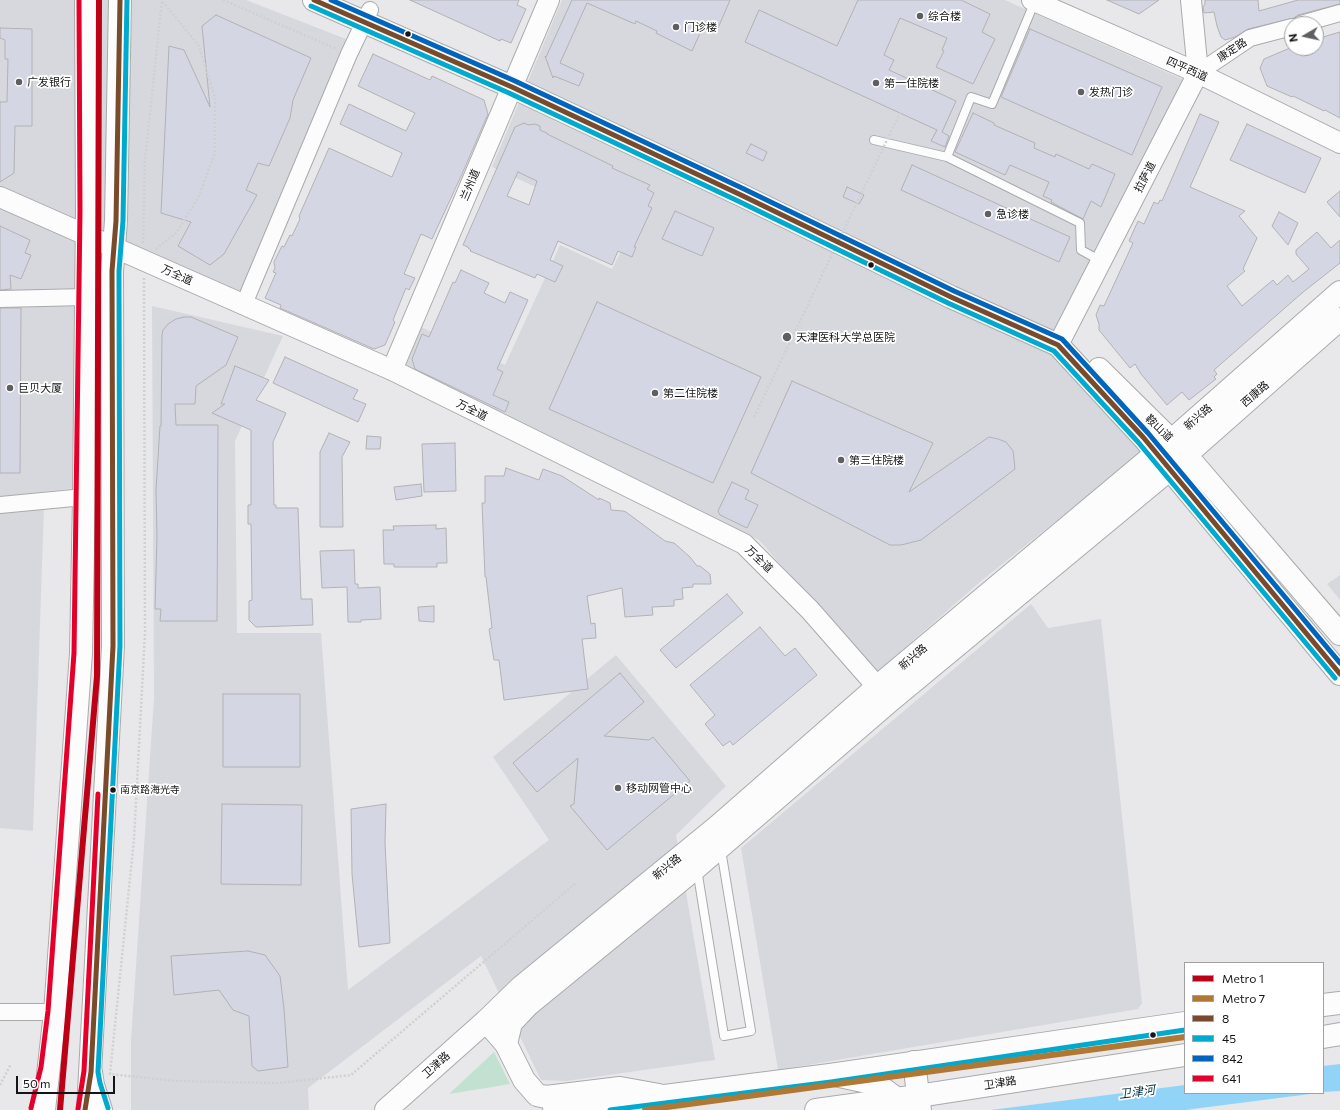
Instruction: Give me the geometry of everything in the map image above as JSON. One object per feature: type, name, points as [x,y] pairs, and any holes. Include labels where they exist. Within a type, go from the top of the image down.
[{"type":"main road","points":[[44,1110],[55,1012],[81,653],[86,298],[86,0]]},
{"type":"main road","points":[[87,1110],[91,1072],[112,646],[112,271],[116,221],[120,0]]},
{"type":"main road","name":"鞍山道","points":[[314,0],[367,16],[514,82],[951,297],[1061,340],[1171,449],[1340,634]]},
{"type":"main road","name":"鞍山道","points":[[349,0],[367,16]]},
{"type":"main road","name":"新兴路","points":[[486,1021],[520,987],[718,826],[884,694],[1171,449],[1340,292]]},
{"type":"main road","name":"西康路","points":[[1171,449],[1340,320]]},
{"type":"main road","name":"鞍山道","points":[[1171,449],[1170,470],[1340,674]]},
{"type":"main road","points":[[506,1044],[511,1022],[528,1005],[720,847],[884,694],[1170,470]]},
{"type":"main road","points":[[1324,1005],[1340,1003]]},
{"type":"main road","points":[[486,1021],[506,1044],[524,1080],[537,1095],[546,1097],[620,1088],[662,1095]]},
{"type":"main road","name":"卫津路","points":[[386,1110],[486,1021]]},
{"type":"main road","points":[[554,1110],[893,1066],[1184,1023]]},
{"type":"main road","points":[[1324,1037],[1340,1034]]},
{"type":"main road","points":[[1324,1044],[1340,1045]]},
{"type":"main road","name":"卫津路","points":[[835,1109],[908,1105],[1184,1055]]},
{"type":"main road","points":[[908,1105],[914,1062]]},
{"type":"main road","points":[[893,1066],[908,1105]]},
{"type":"main road","points":[[38,1110],[48,1068]]},
{"type":"main road","points":[[91,1072],[93,1085],[101,1110]]},
{"type":"main road","points":[[830,1074],[867,1082],[885,1090],[908,1105]]},
{"type":"street","name":"兰州道","points":[[392,370],[549,0]]},
{"type":"street","points":[[1191,0],[1198,73]]},
{"type":"street","name":"四平西道","points":[[1033,1],[1198,73],[1340,142]]},
{"type":"street","points":[[1324,18],[1340,13]]},
{"type":"street","points":[[244,304],[349,54],[367,16]]},
{"type":"street","name":"康定路","points":[[1198,73],[1250,38],[1284,29]]},
{"type":"street","name":"拉萨道","points":[[1061,340],[1198,73]]},
{"type":"street","name":"万全道","points":[[0,197],[392,370],[744,544],[810,610],[884,694]]},
{"type":"street","points":[[0,299],[86,298]]},
{"type":"street","points":[[0,505],[84,497]]},
{"type":"street","points":[[0,1012],[55,1012]]},
{"type":"lane","points":[[947,157],[971,97],[992,104],[1033,1]]},
{"type":"lane","points":[[874,140],[947,157],[1080,223],[1081,250],[1101,262]]},
{"type":"lane","points":[[697,867],[724,1036],[751,1031],[720,847]]},
{"type":"path","points":[[224,0],[349,54]]},
{"type":"path","points":[[143,260],[176,232],[199,196],[215,153],[215,98],[199,46],[162,1]]},
{"type":"path","points":[[162,1],[145,160],[143,260],[145,633],[134,839],[110,1074],[175,1081],[279,1083],[351,1075],[576,883]]},
{"type":"path","points":[[754,417],[900,113]]},
{"type":"path","points":[[0,1085],[11,1064]]},
{"type":"shaded area","points":[[0,0],[246,0],[346,39],[249,302],[81,226],[76,488],[0,497]]},
{"type":"shaded area","name":"天津医科大学总医院","points":[[562,0],[1005,0],[1184,80],[1052,348],[1144,451],[981,581],[876,673],[759,540],[403,370],[421,327],[505,365],[560,245],[612,269],[631,231],[492,167]]},
{"type":"shaded area","points":[[152,306],[283,336],[235,441],[237,633],[321,633],[348,990],[549,840],[493,757],[616,655],[726,786],[676,835],[715,1060],[566,1081],[541,1080],[481,956],[308,1088],[309,1110],[131,1110],[131,1040],[154,698]]},
{"type":"shaded area","points":[[44,506],[33,831],[0,828],[0,512]]},
{"type":"shaded area","points":[[1340,575],[1340,600],[1327,584]]},
{"type":"shaded area","points":[[1031,604],[1048,628],[1101,619],[1142,1003],[1138,1009],[778,1070],[741,848]]},
{"type":"green space","points":[[494,1052],[510,1084],[449,1094]]},
{"type":"water","points":[[1340,1064],[1340,1091],[1324,1092],[1324,1066]]},
{"type":"water","name":"卫津河","points":[[1184,1085],[1184,1094],[1310,1094],[1185,1110],[991,1110]]},
{"type":"building","points":[[410,0],[519,0],[517,5],[526,9],[511,43],[501,39],[500,41]]},
{"type":"building","points":[[572,0],[730,0],[718,28],[705,22],[692,51],[636,21],[635,24],[587,3],[560,63],[584,74],[579,86],[554,76],[553,78],[545,56],[546,57]]},
{"type":"building","points":[[858,0],[961,0],[990,14],[982,32],[995,39],[973,84],[936,67],[944,51],[942,50],[947,38],[900,18],[884,55],[894,60],[889,70],[956,101],[942,132],[949,136],[945,147],[931,141],[937,130],[745,42],[759,10],[837,46]]},
{"type":"building","points":[[1107,0],[1159,0],[1139,14]]},
{"type":"building","points":[[1205,0],[1258,0],[1259,11],[1298,0],[1340,0],[1340,4],[1297,16],[1284,16],[1284,20],[1248,29],[1235,37],[1225,40],[1221,37],[1214,12],[1204,13],[1203,7]]},
{"type":"building","points":[[216,15],[311,58],[293,100],[290,118],[269,166],[258,163],[246,190],[257,195],[224,254],[210,265],[178,246],[191,222],[161,213],[169,46],[184,50],[210,107],[202,26]]},
{"type":"building","points":[[0,28],[32,29],[32,126],[15,126],[14,173],[0,182],[0,102],[7,102],[8,59],[5,59],[5,40],[0,38]]},
{"type":"building","name":"发热门诊","points":[[1030,29],[1162,87],[1132,155],[1001,97]]},
{"type":"building","points":[[1340,32],[1340,118],[1325,110],[1324,111],[1293,96],[1292,97],[1267,86],[1260,68],[1264,59],[1284,51],[1284,56],[1324,56],[1324,37]]},
{"type":"building","points":[[373,54],[430,80],[432,76],[484,100],[488,114],[432,239],[421,234],[404,274],[415,278],[409,290],[406,288],[393,320],[395,322],[385,345],[374,349],[280,308],[281,305],[265,298],[276,273],[273,272],[275,268],[274,262],[282,246],[284,247],[290,235],[292,236],[300,219],[299,216],[329,148],[392,177],[402,153],[340,124],[349,104],[406,131],[415,113],[358,86]]},
{"type":"building","points":[[973,113],[994,123],[994,125],[1035,143],[1034,148],[1055,157],[1056,154],[1089,169],[1092,164],[1115,174],[1101,207],[1091,201],[1083,219],[1051,202],[1052,200],[1043,196],[1049,182],[1010,165],[1005,175],[955,152]]},
{"type":"building","points":[[1200,114],[1219,122],[1190,187],[1245,211],[1239,216],[1257,238],[1243,269],[1245,271],[1227,286],[1242,306],[1273,280],[1277,285],[1288,275],[1293,282],[1309,269],[1296,254],[1296,250],[1317,232],[1331,248],[1340,240],[1340,263],[1302,293],[1214,370],[1217,374],[1214,377],[1216,379],[1189,400],[1182,392],[1167,405],[1141,374],[1135,364],[1130,368],[1099,330],[1096,315],[1100,305],[1104,306],[1133,243],[1129,241],[1138,221],[1144,224],[1154,202],[1158,204],[1160,200],[1162,201]]},
{"type":"building","points":[[524,123],[528,125],[535,124],[540,126],[540,130],[547,134],[613,166],[612,168],[650,185],[647,189],[654,193],[648,206],[652,208],[634,247],[636,247],[632,257],[618,251],[612,265],[558,241],[550,260],[563,266],[555,282],[537,274],[535,278],[470,251],[471,250],[468,247],[463,245],[515,127]],"holes":[[[518,172],[537,181],[529,205],[507,196]]]},
{"type":"building","points":[[1247,124],[1321,158],[1305,193],[1230,160]]},
{"type":"building","points":[[751,144],[767,152],[763,161],[746,153]]},
{"type":"building","name":"急诊楼","points":[[912,165],[1070,237],[1059,262],[901,190]]},
{"type":"building","points":[[847,187],[864,195],[859,204],[843,197]]},
{"type":"building","points":[[1340,191],[1340,217],[1327,202]]},
{"type":"building","points":[[675,211],[714,228],[702,256],[662,239]]},
{"type":"building","points":[[1279,212],[1298,223],[1288,245],[1272,226]]},
{"type":"building","points":[[0,226],[30,240],[25,253],[31,255],[21,279],[10,275],[11,289],[0,290]]},
{"type":"building","points":[[461,270],[489,283],[484,293],[505,303],[510,292],[528,300],[497,369],[503,372],[493,395],[509,402],[505,412],[415,369],[412,359],[422,334],[429,337],[453,282],[455,283]]},
{"type":"building","name":"第二住院楼","points":[[597,302],[761,377],[713,483],[549,409]]},
{"type":"building","points":[[0,308],[21,308],[20,473],[0,473]]},
{"type":"building","points":[[191,317],[238,337],[226,365],[196,386],[195,404],[175,404],[176,425],[218,425],[217,621],[160,621],[161,609],[155,609],[157,537],[156,490],[161,426],[162,335],[163,330],[168,324],[176,319]]},
{"type":"building","points":[[285,357],[358,390],[353,399],[366,404],[358,422],[273,383]]},
{"type":"building","points":[[235,366],[269,380],[256,400],[286,413],[273,442],[274,505],[276,505],[276,508],[298,508],[301,599],[312,599],[313,625],[256,627],[249,620],[249,601],[252,600],[251,524],[248,524],[248,505],[251,505],[251,430],[212,413],[225,404],[221,404]]},
{"type":"building","name":"第三住院楼","points":[[792,381],[933,443],[909,492],[989,437],[1006,442],[1013,451],[1015,469],[921,540],[901,545],[890,545],[751,473]]},
{"type":"building","points":[[329,433],[350,442],[342,457],[343,527],[320,527],[320,452]]},
{"type":"building","points":[[367,436],[381,437],[380,449],[366,449]]},
{"type":"building","points":[[455,443],[456,491],[424,492],[422,444]]},
{"type":"building","points":[[506,468],[539,480],[543,469],[562,476],[599,500],[599,498],[610,503],[611,510],[626,512],[665,541],[674,543],[690,557],[697,566],[700,566],[710,574],[711,584],[693,584],[693,587],[682,588],[683,599],[674,600],[674,606],[652,607],[653,615],[625,617],[622,588],[587,596],[591,624],[595,623],[596,638],[582,639],[588,689],[504,700],[499,660],[494,660],[489,629],[492,628],[485,577],[482,503],[485,503],[485,476],[504,476]]},
{"type":"building","points":[[732,482],[749,490],[745,499],[758,505],[747,528],[720,515],[718,511]]},
{"type":"building","points":[[421,484],[422,496],[396,500],[394,487]]},
{"type":"building","points":[[436,525],[436,529],[446,528],[447,563],[437,563],[437,567],[394,567],[394,564],[384,564],[383,530],[394,530],[393,526]]},
{"type":"building","points":[[354,550],[355,584],[358,584],[358,588],[380,587],[381,619],[348,622],[347,587],[322,588],[320,551]]},
{"type":"building","points":[[727,594],[743,613],[676,668],[660,650]]},
{"type":"building","points":[[434,606],[434,622],[419,621],[418,607]]},
{"type":"building","points":[[760,627],[785,656],[795,648],[817,675],[733,745],[730,741],[723,746],[705,724],[715,715],[690,685]]},
{"type":"building","points":[[620,673],[644,702],[604,736],[649,740],[653,737],[690,781],[607,850],[570,806],[574,804],[578,758],[537,792],[513,763]]},
{"type":"building","points":[[223,694],[300,694],[300,767],[223,767]]},
{"type":"building","points":[[222,804],[302,805],[301,885],[221,884]]},
{"type":"building","points":[[386,804],[385,843],[390,943],[359,947],[352,874],[351,809]]},
{"type":"building","points":[[248,951],[265,955],[280,976],[288,1067],[258,1071],[252,1066],[249,1016],[233,1010],[219,990],[174,995],[171,956]]},
{"type":"metro line","name":"1","points":[[60,1110],[97,676],[99,0]]},
{"type":"metro line","name":"7","points":[[645,1110],[1184,1037]]},
{"type":"transit line","name":"641","points":[[31,1108],[41,1067],[48,1011],[74,653],[80,211],[79,0]]},
{"type":"transit line","name":"8","points":[[85,1110],[91,1072],[113,646],[112,271],[116,221],[120,0]]},
{"type":"transit line","name":"45","points":[[108,1108],[98,1072],[120,646],[119,271],[123,221],[127,0]]},
{"type":"transit line","name":"8","points":[[314,0],[512,87],[741,195],[951,297],[1058,345],[1143,437],[1340,674]]},
{"type":"transit line","name":"842","points":[[331,0],[515,81],[744,189],[954,291],[1062,339],[1148,433],[1340,663]]},
{"type":"transit line","name":"45","points":[[311,6],[509,93],[738,201],[948,303],[1054,351],[1138,442],[1335,678]]},
{"type":"transit line","name":"641","points":[[78,1109],[84,1071],[98,794]]},
{"type":"transit line","name":"45","points":[[610,1110],[831,1082],[1184,1030]]},
{"type":"place","name":"综合楼","points":[[920,16]]},
{"type":"place","name":"门诊楼","points":[[676,27]]},
{"type":"place","name":"广发银行","points":[[19,82]]},
{"type":"place","name":"第一住院楼","points":[[876,83]]},
{"type":"place","name":"发热门诊","points":[[1081,92]]},
{"type":"place","name":"急诊楼","points":[[988,214]]},
{"type":"place","name":"天津医科大学总医院","points":[[787,337]]},
{"type":"place","name":"巨贝大厦","points":[[10,388]]},
{"type":"place","name":"第二住院楼","points":[[655,393]]},
{"type":"place","name":"第三住院楼","points":[[841,460]]},
{"type":"place","name":"移动网管中心","points":[[618,788]]},
{"type":"place","name":"南京路海光寺","points":[[113,790]]}]
